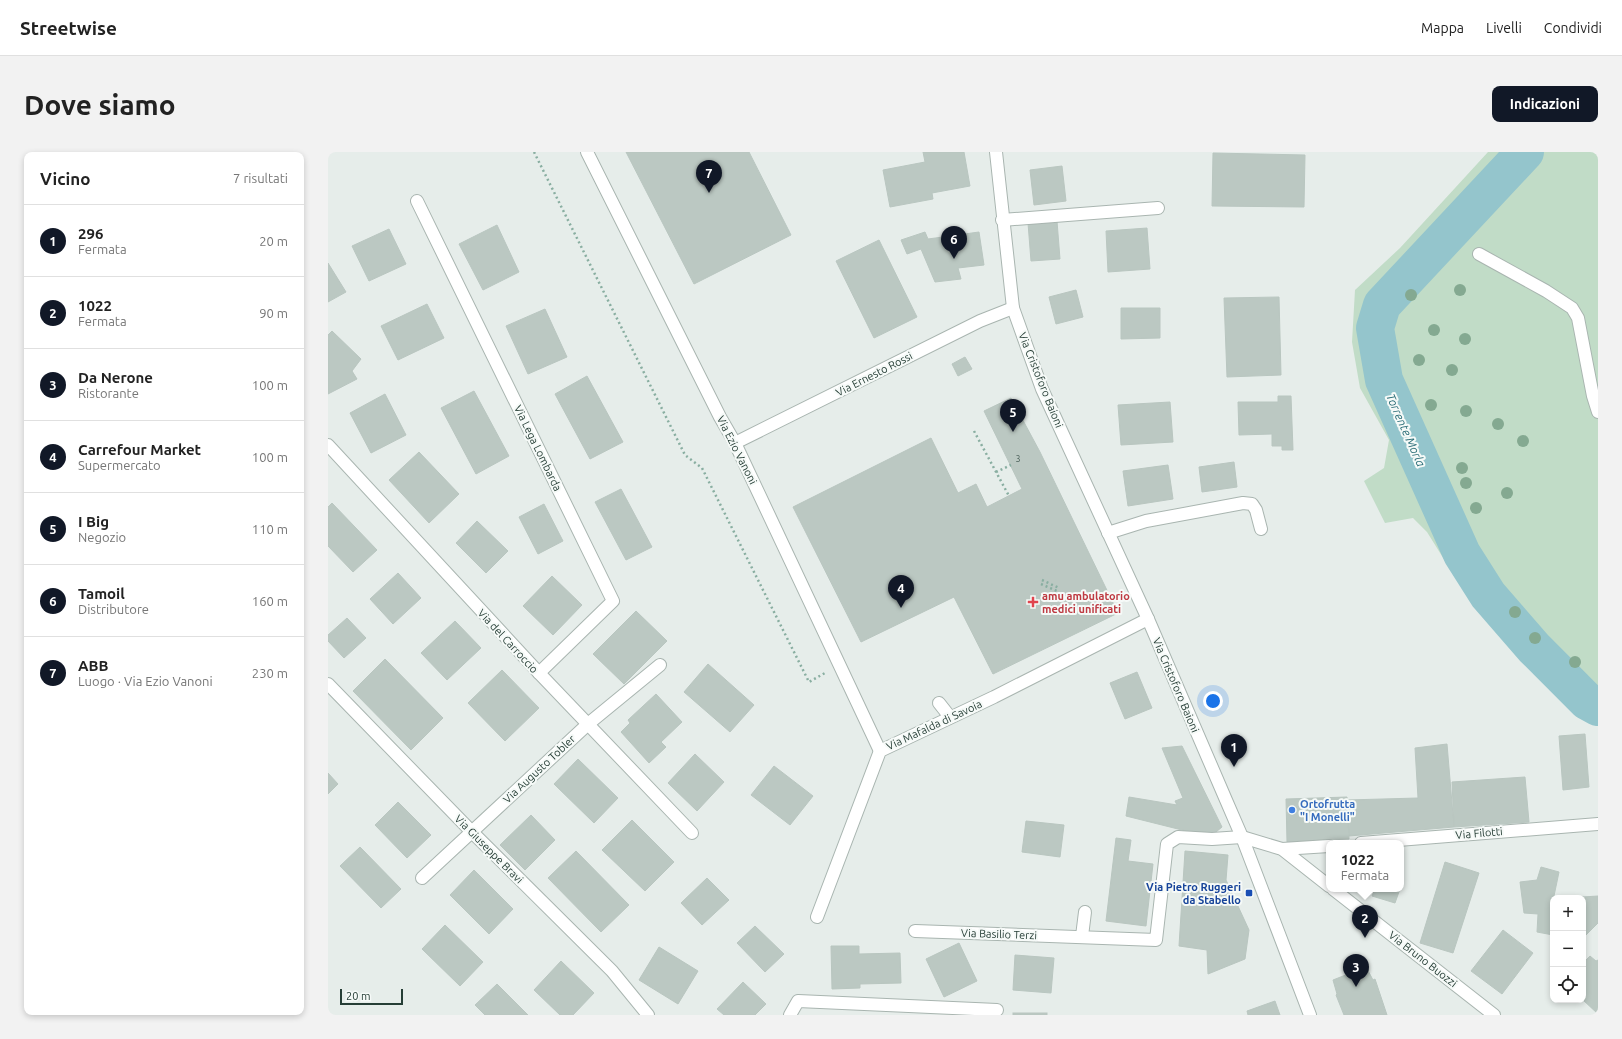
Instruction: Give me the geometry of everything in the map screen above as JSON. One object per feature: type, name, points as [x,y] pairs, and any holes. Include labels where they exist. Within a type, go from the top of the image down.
[{"type":"street","name":"Via Ezio Vanoni","points":[[587,152],[720,417],[736,444],[880,751]]},
{"type":"street","name":"Via Cristoforo Baioni","points":[[996,152],[1002,220],[1013,308],[1042,389],[1148,619],[1242,837]]},
{"type":"street","name":"Via Lega Lombarda","points":[[417,201],[613,601],[539,673]]},
{"type":"street","points":[[1002,220],[1158,208]]},
{"type":"street","points":[[1479,254],[1546,291],[1572,308],[1578,318],[1598,412]]},
{"type":"street","name":"Via Ernesto Rossi","points":[[736,444],[980,321],[1013,308]]},
{"type":"street","name":"Via del Carroccio","points":[[328,446],[539,673],[692,832]]},
{"type":"street","points":[[1108,533],[1146,521],[1243,503],[1252,504],[1256,510],[1260,529]]},
{"type":"street","name":"Via Mafalda di Savoia","points":[[817,917],[880,751],[994,697],[1148,619]]},
{"type":"street","name":"Via Augusto Tobler","points":[[422,878],[588,724],[660,665]]},
{"type":"street","name":"Via Giuseppe Bravi","points":[[328,684],[471,831],[612,971],[648,1015]]},
{"type":"street","points":[[938,703],[950,717]]},
{"type":"street","name":"Via Filotti","points":[[1398,840],[1598,824]]},
{"type":"street","name":"Via Basilio Terzi","points":[[915,931],[1082,936],[1156,940],[1167,844],[1178,837],[1212,839],[1242,837]]},
{"type":"street","points":[[1242,837],[1282,849],[1326,846]]},
{"type":"street","points":[[1242,837],[1310,1015]]},
{"type":"street","points":[[1282,849],[1326,884]]},
{"type":"street","name":"Via Bruno Buozzi","points":[[1336,892],[1494,1015]]},
{"type":"street","points":[[1082,936],[1085,912]]},
{"type":"street","points":[[790,1015],[798,1001],[998,1010]]},
{"type":"path","points":[[534,152],[685,455],[702,468],[809,682],[840,666]]},
{"type":"path","points":[[974,431],[1009,496]]},
{"type":"path","points":[[996,472],[1011,465]]},
{"type":"path","points":[[1042,580],[1059,588]]},
{"type":"path","points":[[1041,584],[1057,591]]},
{"type":"green space","points":[[1488,152],[1598,152],[1598,690],[1587,684],[1567,667],[1522,617],[1517,650],[1460,585],[1427,532],[1413,518],[1385,523],[1364,481],[1384,468],[1389,440],[1360,388],[1352,342],[1355,290],[1400,248]]},
{"type":"building","points":[[626,152],[749,152],[791,235],[694,284]]},
{"type":"building","points":[[923,152],[964,152],[970,186],[932,193],[933,199],[890,207],[883,170],[925,162]]},
{"type":"building","points":[[1213,153],[1305,155],[1304,207],[1212,206]]},
{"type":"building","points":[[1062,166],[1066,201],[1034,205],[1030,170]]},
{"type":"building","points":[[1057,221],[1060,259],[1031,261],[1028,223]]},
{"type":"building","points":[[497,225],[519,272],[483,290],[459,244]]},
{"type":"building","points":[[1147,228],[1150,269],[1108,272],[1106,231]]},
{"type":"building","points":[[389,229],[406,264],[369,281],[352,246]]},
{"type":"building","points":[[925,232],[928,239],[979,232],[984,265],[958,268],[961,279],[935,282],[921,249],[907,254],[901,240]]},
{"type":"building","points":[[879,240],[917,317],[874,338],[836,261]]},
{"type":"building","points":[[328,263],[346,292],[328,302]]},
{"type":"building","points":[[1076,290],[1083,317],[1056,324],[1049,297]]},
{"type":"building","points":[[1279,297],[1281,375],[1227,377],[1224,298]]},
{"type":"building","points":[[427,304],[444,338],[398,360],[381,326]]},
{"type":"building","points":[[1121,308],[1160,308],[1160,338],[1121,339]]},
{"type":"building","points":[[545,309],[567,357],[528,374],[506,326]]},
{"type":"building","points":[[332,331],[361,359],[352,371],[357,379],[328,394],[328,335]]},
{"type":"building","points":[[965,357],[972,369],[958,376],[952,364]]},
{"type":"building","points":[[587,376],[623,442],[590,459],[555,394]]},
{"type":"building","points":[[474,391],[509,456],[476,474],[441,408]]},
{"type":"building","points":[[385,394],[406,435],[371,453],[350,413]]},
{"type":"building","points":[[1278,396],[1291,396],[1293,450],[1282,450],[1282,446],[1272,446],[1272,434],[1239,435],[1238,402],[1278,402]]},
{"type":"building","points":[[1011,398],[1040,452],[1118,613],[993,674],[954,597],[861,642],[793,507],[931,438],[958,493],[976,484],[987,507],[1022,489],[984,411]]},
{"type":"building","points":[[1170,402],[1173,442],[1121,445],[1118,405]]},
{"type":"building","points":[[419,452],[459,494],[429,523],[389,480]]},
{"type":"building","points":[[1234,462],[1237,487],[1202,492],[1199,467]]},
{"type":"building","points":[[1168,465],[1173,499],[1128,506],[1123,471]]},
{"type":"building","points":[[621,489],[652,547],[626,560],[595,502]]},
{"type":"building","points":[[332,503],[377,550],[353,572],[328,546],[328,507]]},
{"type":"building","points":[[544,504],[563,541],[538,554],[519,517]]},
{"type":"building","points":[[477,521],[508,551],[486,573],[456,543]]},
{"type":"building","points":[[398,573],[421,598],[393,624],[370,599]]},
{"type":"building","points":[[552,576],[582,605],[553,635],[523,606]]},
{"type":"building","points":[[636,611],[667,641],[624,684],[593,654]]},
{"type":"building","points":[[347,618],[366,638],[344,658],[328,641],[328,635]]},
{"type":"building","points":[[455,621],[481,648],[447,680],[421,653]]},
{"type":"building","points":[[385,659],[443,718],[411,750],[353,691]]},
{"type":"building","points":[[708,664],[754,705],[730,732],[684,692]]},
{"type":"building","points":[[502,670],[539,708],[505,741],[468,703]]},
{"type":"building","points":[[1137,672],[1152,708],[1125,719],[1110,683]]},
{"type":"building","points":[[656,694],[682,722],[661,742],[666,747],[649,763],[621,732],[630,723],[628,720]]},
{"type":"building","points":[[1585,734],[1589,787],[1563,790],[1559,736]]},
{"type":"building","points":[[1447,744],[1454,827],[1349,836],[1347,800],[1418,798],[1415,748]]},
{"type":"building","points":[[1182,746],[1222,827],[1210,837],[1126,816],[1129,797],[1177,805],[1175,801],[1183,798],[1162,748]]},
{"type":"building","points":[[695,754],[724,782],[697,811],[668,783]]},
{"type":"building","points":[[578,759],[618,798],[594,823],[554,784]]},
{"type":"building","points":[[774,766],[813,796],[790,825],[751,795]]},
{"type":"building","points":[[328,773],[338,784],[328,794]]},
{"type":"building","points":[[1525,777],[1529,822],[1454,827],[1452,782]]},
{"type":"building","points":[[1347,797],[1349,839],[1287,842],[1286,799]]},
{"type":"building","points":[[398,802],[431,835],[407,858],[375,825]]},
{"type":"building","points":[[531,815],[555,840],[525,870],[500,845]]},
{"type":"building","points":[[632,820],[674,862],[645,891],[602,850]]},
{"type":"building","points":[[1026,821],[1064,825],[1060,857],[1022,852]]},
{"type":"building","points":[[1116,838],[1131,840],[1128,861],[1153,864],[1146,926],[1106,921]]},
{"type":"building","points":[[360,847],[401,889],[381,908],[340,866]]},
{"type":"building","points":[[576,851],[629,905],[601,932],[548,878]]},
{"type":"building","points":[[1185,851],[1228,855],[1226,880],[1249,930],[1245,959],[1208,974],[1207,950],[1179,946]]},
{"type":"building","points":[[1445,862],[1479,873],[1453,953],[1420,943]]},
{"type":"building","points":[[1541,867],[1559,872],[1554,895],[1550,895],[1550,934],[1537,932],[1538,914],[1524,913],[1520,882],[1537,880]]},
{"type":"building","points":[[474,870],[513,909],[489,934],[450,895]]},
{"type":"building","points":[[707,878],[729,900],[702,925],[681,903]]},
{"type":"building","points":[[1374,892],[1399,892],[1395,903],[1372,896]]},
{"type":"building","points":[[1598,896],[1598,923],[1586,935],[1586,931],[1586,897]]},
{"type":"building","points":[[445,925],[483,962],[460,986],[422,949]]},
{"type":"building","points":[[755,926],[784,954],[765,972],[737,943]]},
{"type":"building","points":[[1503,930],[1533,953],[1502,994],[1471,971]]},
{"type":"building","points":[[959,943],[977,981],[944,997],[926,959]]},
{"type":"building","points":[[831,946],[859,946],[859,954],[900,953],[901,983],[860,984],[860,988],[832,989]]},
{"type":"building","points":[[659,947],[698,971],[678,1004],[639,980]]},
{"type":"building","points":[[1015,955],[1054,958],[1051,993],[1013,990]]},
{"type":"building","points":[[1590,956],[1596,961],[1598,960],[1598,1014],[1586,1003],[1586,960]]},
{"type":"building","points":[[561,961],[594,993],[573,1015],[560,1015],[534,990]]},
{"type":"building","points":[[1366,967],[1373,980],[1375,979],[1387,1015],[1344,1015],[1336,995],[1333,980]]},
{"type":"building","points":[[743,982],[766,1004],[755,1015],[724,1015],[717,1009]]},
{"type":"building","points":[[497,984],[528,1015],[485,1015],[475,1005]]},
{"type":"building","points":[[1275,1001],[1280,1015],[1248,1015],[1247,1011]]},
{"type":"building","points":[[1013,1013],[1047,1013],[1047,1015],[1013,1015]]},
{"type":"waterway","name":"Torrente Morla","points":[[1525,152],[1382,305],[1375,328],[1384,380],[1462,554],[1488,595],[1534,648],[1587,701],[1598,707]]},
{"type":"place","name":"ABB","points":[[709,193]]},
{"type":"place","name":"Tamoil","points":[[954,259]]},
{"type":"place","name":"I Big","points":[[1013,432]]},
{"type":"place","name":"amu ambulatorio medici unificati","points":[[1033,602]]},
{"type":"place","name":"Carrefour Market","points":[[901,608]]},
{"type":"place","name":"296","points":[[1234,767]]},
{"type":"place","name":"Ortofrutta \"I Monelli\"","points":[[1292,810]]},
{"type":"place","name":"Via Pietro Ruggeri da Stabello","points":[[1249,893]]},
{"type":"place","name":"1022","points":[[1365,938]]},
{"type":"place","name":"Da Nerone","points":[[1356,987]]}]
